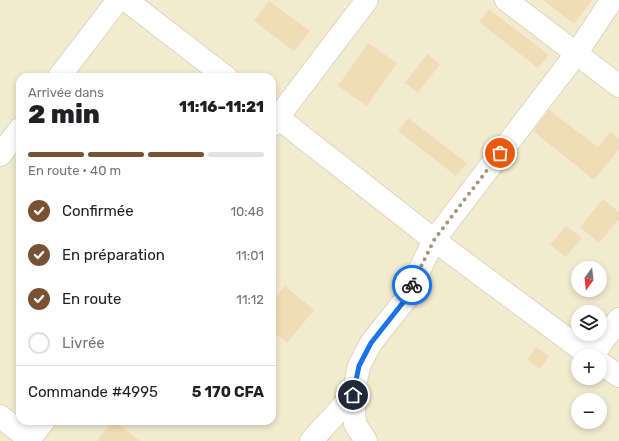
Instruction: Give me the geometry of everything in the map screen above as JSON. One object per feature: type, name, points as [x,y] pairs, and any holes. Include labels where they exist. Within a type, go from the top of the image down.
[{"type":"street","points":[[62,73],[118,0]]},
{"type":"street","points":[[126,0],[221,73]]},
{"type":"street","points":[[276,115],[367,0]]},
{"type":"street","points":[[506,0],[619,86]]},
{"type":"street","points":[[366,441],[355,424],[353,395],[359,366],[371,343],[405,300],[434,240],[576,54],[612,0]]},
{"type":"street","points":[[276,120],[434,240],[582,349]]},
{"type":"street","points":[[0,155],[16,133]]},
{"type":"street","points":[[596,349],[619,319]]},
{"type":"street","points":[[607,368],[619,376]]},
{"type":"street","points":[[310,441],[353,395]]},
{"type":"street","points":[[0,416],[30,440],[41,425]]},
{"type":"shaded area","points":[[0,0],[619,0],[619,441],[0,441]]},
{"type":"building","points":[[543,0],[592,0],[574,24]]},
{"type":"building","points":[[269,1],[310,31],[294,51],[254,21]]},
{"type":"building","points":[[489,9],[549,55],[538,68],[479,22]]},
{"type":"building","points":[[368,43],[397,63],[367,106],[338,86]]},
{"type":"building","points":[[427,54],[440,64],[418,93],[405,83]]},
{"type":"building","points":[[549,110],[598,147],[610,132],[619,139],[619,149],[594,180],[533,131]]},
{"type":"building","points":[[408,118],[467,163],[456,176],[398,131]]},
{"type":"building","points":[[603,199],[619,212],[619,219],[599,243],[580,227]]},
{"type":"building","points":[[566,226],[582,238],[566,257],[550,245]]},
{"type":"building","points":[[285,286],[314,310],[287,343],[276,334],[276,297]]},
{"type":"building","points":[[536,347],[549,356],[540,369],[527,360]]},
{"type":"building","points":[[109,425],[119,425],[140,441],[97,441]]},
{"type":"way so far","points":[[412,285],[434,240],[500,153]]},
{"type":"route","points":[[353,395],[359,366],[371,343],[405,300],[412,285]]}]
